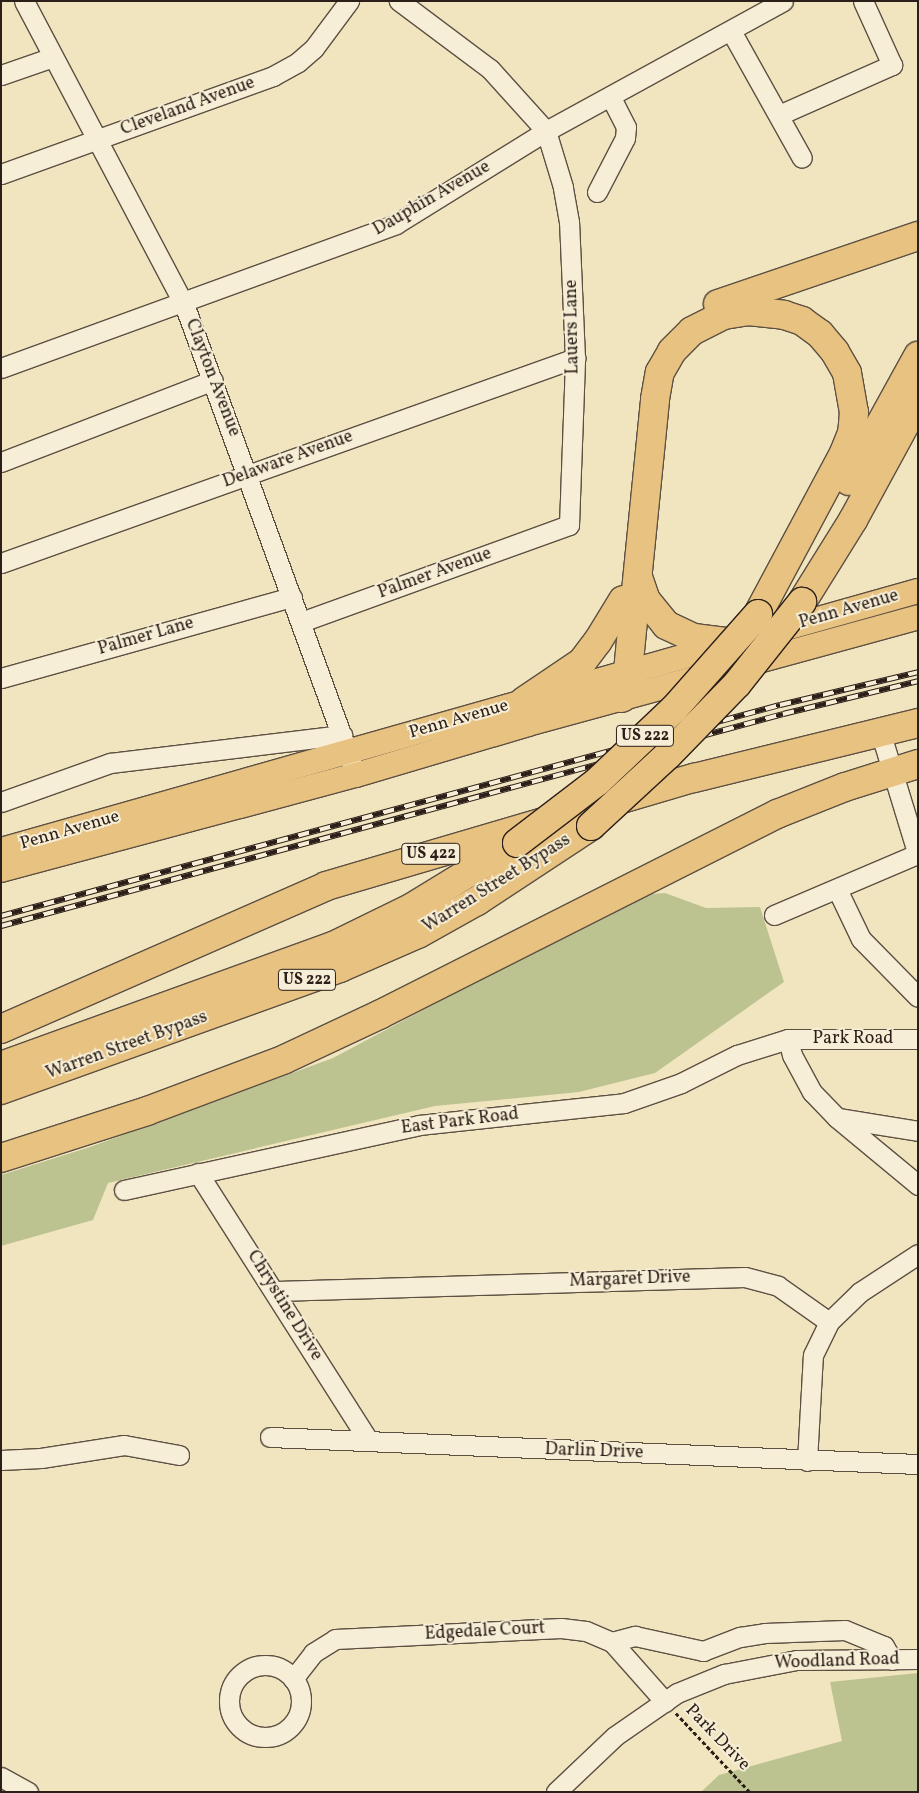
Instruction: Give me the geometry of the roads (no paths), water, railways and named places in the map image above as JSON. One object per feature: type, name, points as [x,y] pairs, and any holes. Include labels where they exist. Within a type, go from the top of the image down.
[{"type":"highway","points":[[622,681],[623,600],[645,382],[655,354],[666,338],[685,320],[712,306],[918,236]]},
{"type":"highway","points":[[622,681],[638,576],[657,384],[666,360],[686,336],[716,318],[748,311],[784,315],[812,328],[835,352],[852,390],[853,424],[844,453],[758,614]]},
{"type":"highway","name":"US 222","points":[[758,614],[812,543],[918,356]]},
{"type":"highway","name":"US 222","points":[[802,602],[853,520],[918,401]]},
{"type":"highway","points":[[802,602],[854,534],[918,439]]},
{"type":"highway","points":[[638,576],[646,600],[666,625],[694,638],[732,642]]},
{"type":"highway","points":[[524,701],[582,662],[598,641],[623,600]]},
{"type":"highway","name":"Warren Street Bypass","points":[[1,1090],[340,968],[418,934],[477,901],[591,826],[668,755],[737,684],[802,602]]},
{"type":"highway","name":"Warren Street Bypass","points":[[1,1066],[333,946],[411,908],[517,843],[598,780],[653,728],[758,614]]},
{"type":"highway","name":"US 422","points":[[1,1028],[326,886],[694,778],[918,723]]},
{"type":"highway","points":[[1,1158],[147,1111],[285,1059],[381,1014],[769,818],[844,788],[918,764]]},
{"type":"main road","name":"Penn Avenue","points":[[1,870],[356,775],[732,642],[918,591]]},
{"type":"main road","name":"Penn Avenue","points":[[1,850],[346,744],[524,701],[918,617]]},
{"type":"street","name":"Clayton Avenue","points":[[24,1],[184,304],[249,474],[356,775]]},
{"type":"street","name":"Cleveland Avenue","points":[[1,174],[262,80],[298,62],[322,38],[349,1]]},
{"type":"street","points":[[399,1],[490,68],[546,131]]},
{"type":"street","name":"Dauphin Avenue","points":[[1,368],[184,304],[396,224],[546,131],[783,1]]},
{"type":"street","points":[[779,115],[892,65],[863,1]]},
{"type":"street","points":[[731,31],[802,158]]},
{"type":"street","points":[[1,75],[53,57]]},
{"type":"street","points":[[597,192],[625,138],[626,127],[611,97]]},
{"type":"street","name":"Lauers Lane","points":[[546,131],[563,187],[569,222],[575,358],[569,525]]},
{"type":"street","name":"Delaware Avenue","points":[[1,563],[575,358]]},
{"type":"street","points":[[1,462],[213,380]]},
{"type":"street","name":"Palmer Avenue","points":[[301,622],[569,525]]},
{"type":"street","name":"Palmer Lane","points":[[1,678],[292,596]]},
{"type":"street","points":[[774,915],[918,855],[891,773],[880,731]]},
{"type":"street","points":[[1,802],[110,763],[346,744]]},
{"type":"street","points":[[837,889],[861,939],[918,997]]},
{"type":"street","points":[[788,1039],[792,1055],[812,1092],[837,1118],[918,1186]]},
{"type":"street","name":"Park Road","points":[[788,1039],[918,1039]]},
{"type":"street","name":"East Park Road","points":[[124,1190],[419,1125],[624,1103],[681,1083],[737,1055],[788,1039]]},
{"type":"street","points":[[837,1118],[918,1131]]},
{"type":"street","name":"Chrystine Drive","points":[[198,1173],[276,1291],[368,1440]]},
{"type":"street","points":[[807,1461],[813,1355],[829,1322],[860,1292],[918,1254]]},
{"type":"street","name":"Margaret Drive","points":[[276,1291],[745,1277],[778,1286],[829,1322]]},
{"type":"street","name":"Darlin Drive","points":[[270,1437],[807,1461],[918,1464]]},
{"type":"street","points":[[1,1460],[41,1458],[124,1445],[178,1455]]},
{"type":"street","name":"Edgedale Court","points":[[293,1679],[313,1653],[335,1639],[562,1628],[586,1631],[612,1642],[665,1702]]},
{"type":"street","points":[[612,1642],[634,1636],[703,1651],[757,1634],[845,1630],[884,1646],[892,1660]]},
{"type":"street","name":"Woodland Road","points":[[556,1792],[615,1736],[665,1702],[693,1686],[724,1674],[768,1663],[818,1659],[918,1659]]},
{"type":"street","points":[[1,1777],[28,1792]]},
{"type":"railway","points":[[1,916],[780,705],[918,672]]},
{"type":"railway","points":[[1,926],[783,714],[918,681]]}]
